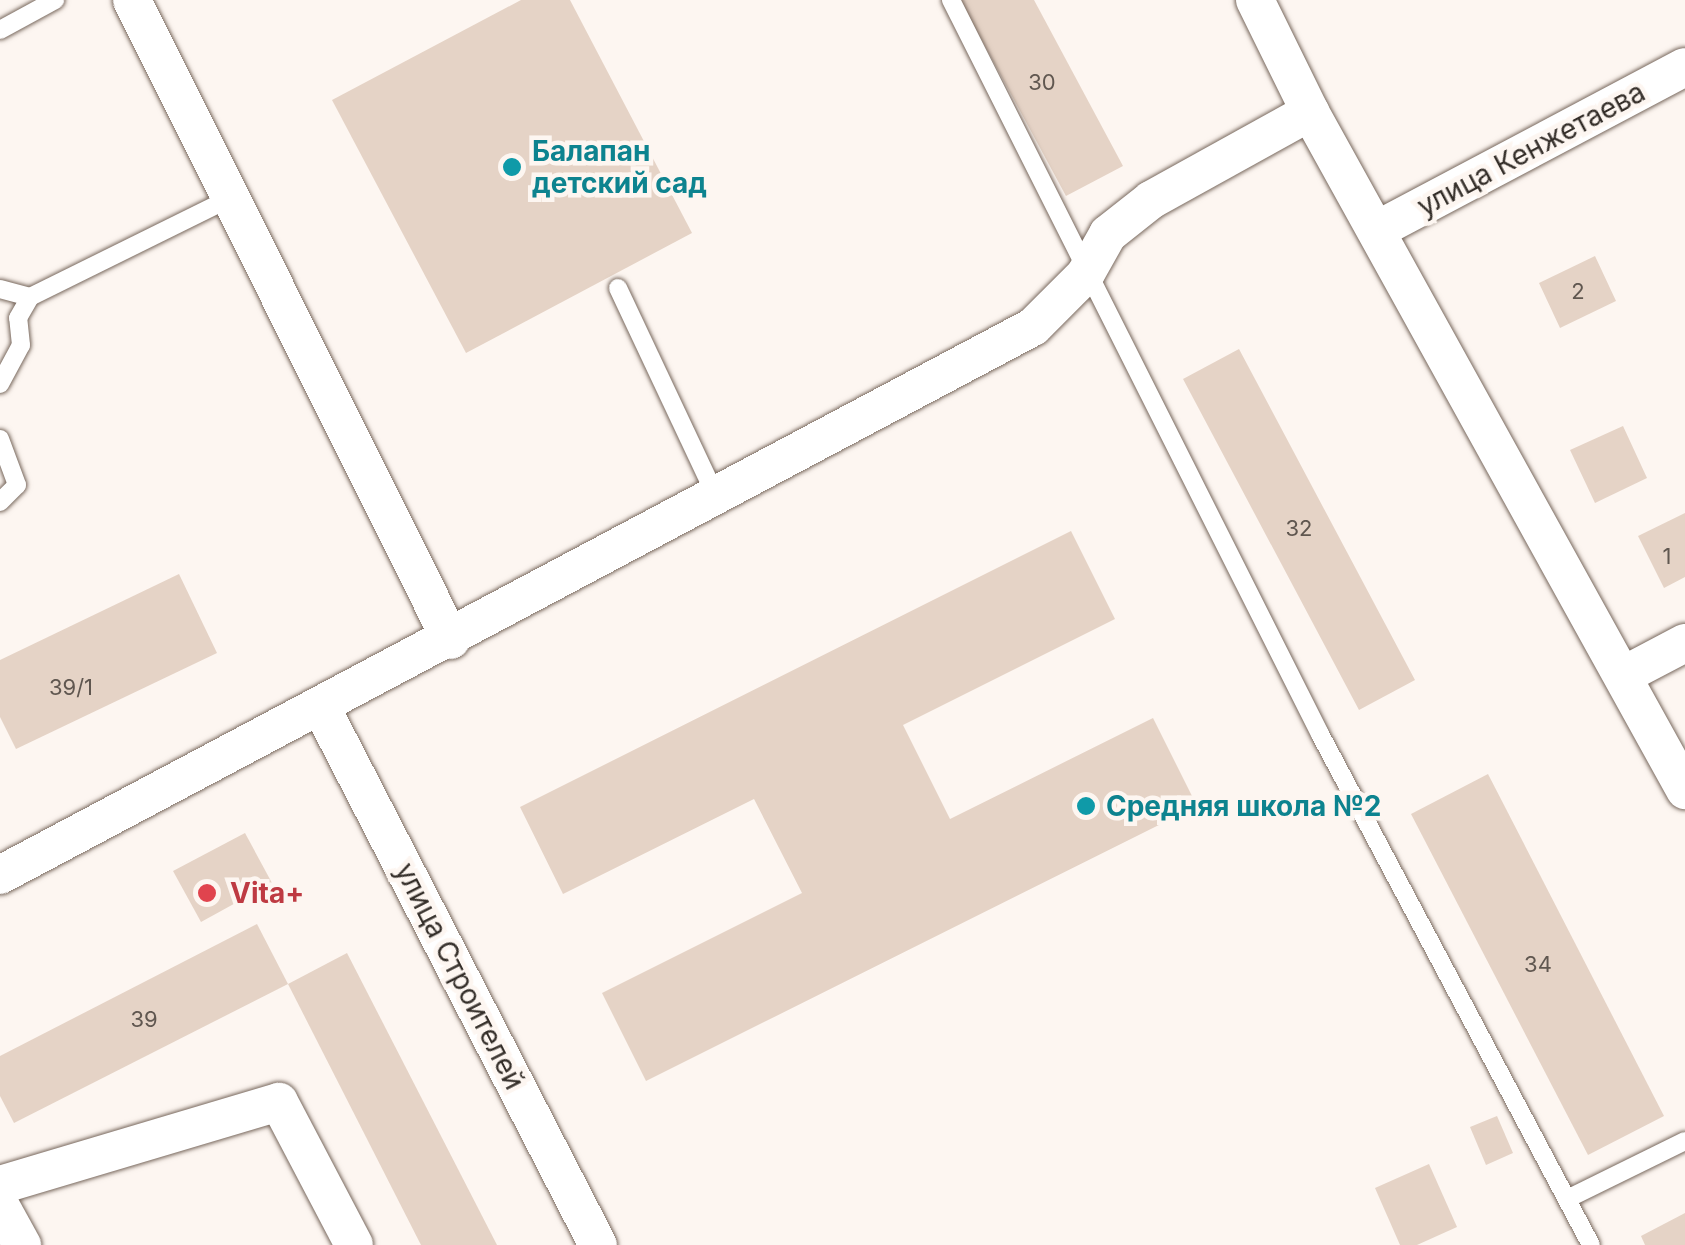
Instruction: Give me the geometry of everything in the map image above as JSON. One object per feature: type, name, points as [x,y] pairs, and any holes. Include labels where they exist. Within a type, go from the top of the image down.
[{"type":"street","points":[[132,0],[450,640]]},
{"type":"street","points":[[1255,0],[1310,112],[1685,790]]},
{"type":"street","name":"улица Кенжетаева","points":[[1377,230],[1685,68]]},
{"type":"street","points":[[0,874],[450,640],[1033,327],[1085,275],[1108,234],[1151,200],[1310,112]]},
{"type":"street","points":[[1624,675],[1685,644]]},
{"type":"street","name":"улица Строителей","points":[[322,707],[598,1245]]},
{"type":"street","points":[[0,1185],[279,1102],[354,1245]]},
{"type":"street","points":[[0,1206],[22,1245]]},
{"type":"lane","points":[[0,30],[55,0]]},
{"type":"lane","points":[[951,0],[1085,275],[1569,1198],[1590,1245]]},
{"type":"lane","points":[[0,384],[21,346],[18,318],[30,297],[230,198]]},
{"type":"lane","points":[[618,288],[718,498]]},
{"type":"lane","points":[[0,289],[30,297]]},
{"type":"lane","points":[[0,438],[17,484],[0,502]]},
{"type":"lane","points":[[1569,1198],[1685,1142]]},
{"type":"building","name":"Балапан детский сад","points":[[521,0],[570,0],[692,233],[466,353],[332,100]]},
{"type":"building","points":[[960,0],[1034,0],[1123,166],[1066,196]]},
{"type":"building","points":[[1595,256],[1616,301],[1560,328],[1539,283]]},
{"type":"building","points":[[1239,349],[1415,680],[1359,710],[1183,379]]},
{"type":"building","points":[[1623,426],[1647,478],[1595,503],[1570,450]]},
{"type":"building","points":[[1685,513],[1685,577],[1664,588],[1638,536]]},
{"type":"building","name":"Средняя школа №2","points":[[1071,531],[1115,619],[903,725],[950,819],[1153,718],[1197,806],[646,1081],[602,993],[802,893],[754,799],[563,894],[520,807]]},
{"type":"building","points":[[179,574],[217,653],[16,749],[0,717],[0,660]]},
{"type":"building","points":[[1488,774],[1664,1116],[1588,1155],[1411,814]]},
{"type":"building","points":[[245,833],[272,883],[201,922],[173,871]]},
{"type":"building","points":[[257,924],[288,984],[14,1123],[0,1096],[0,1056]]},
{"type":"building","points":[[347,953],[497,1245],[421,1245],[288,984]]},
{"type":"building","points":[[1497,1116],[1513,1153],[1486,1165],[1470,1127]]},
{"type":"building","points":[[1429,1164],[1457,1227],[1417,1245],[1400,1245],[1375,1188]]},
{"type":"building","points":[[1685,1213],[1685,1245],[1645,1245],[1641,1236]]},
{"type":"place","name":"Балапан детский сад","points":[[512,167]]},
{"type":"place","name":"Средняя школа №2","points":[[1086,806]]},
{"type":"place","name":"Vita+","points":[[207,893]]}]
